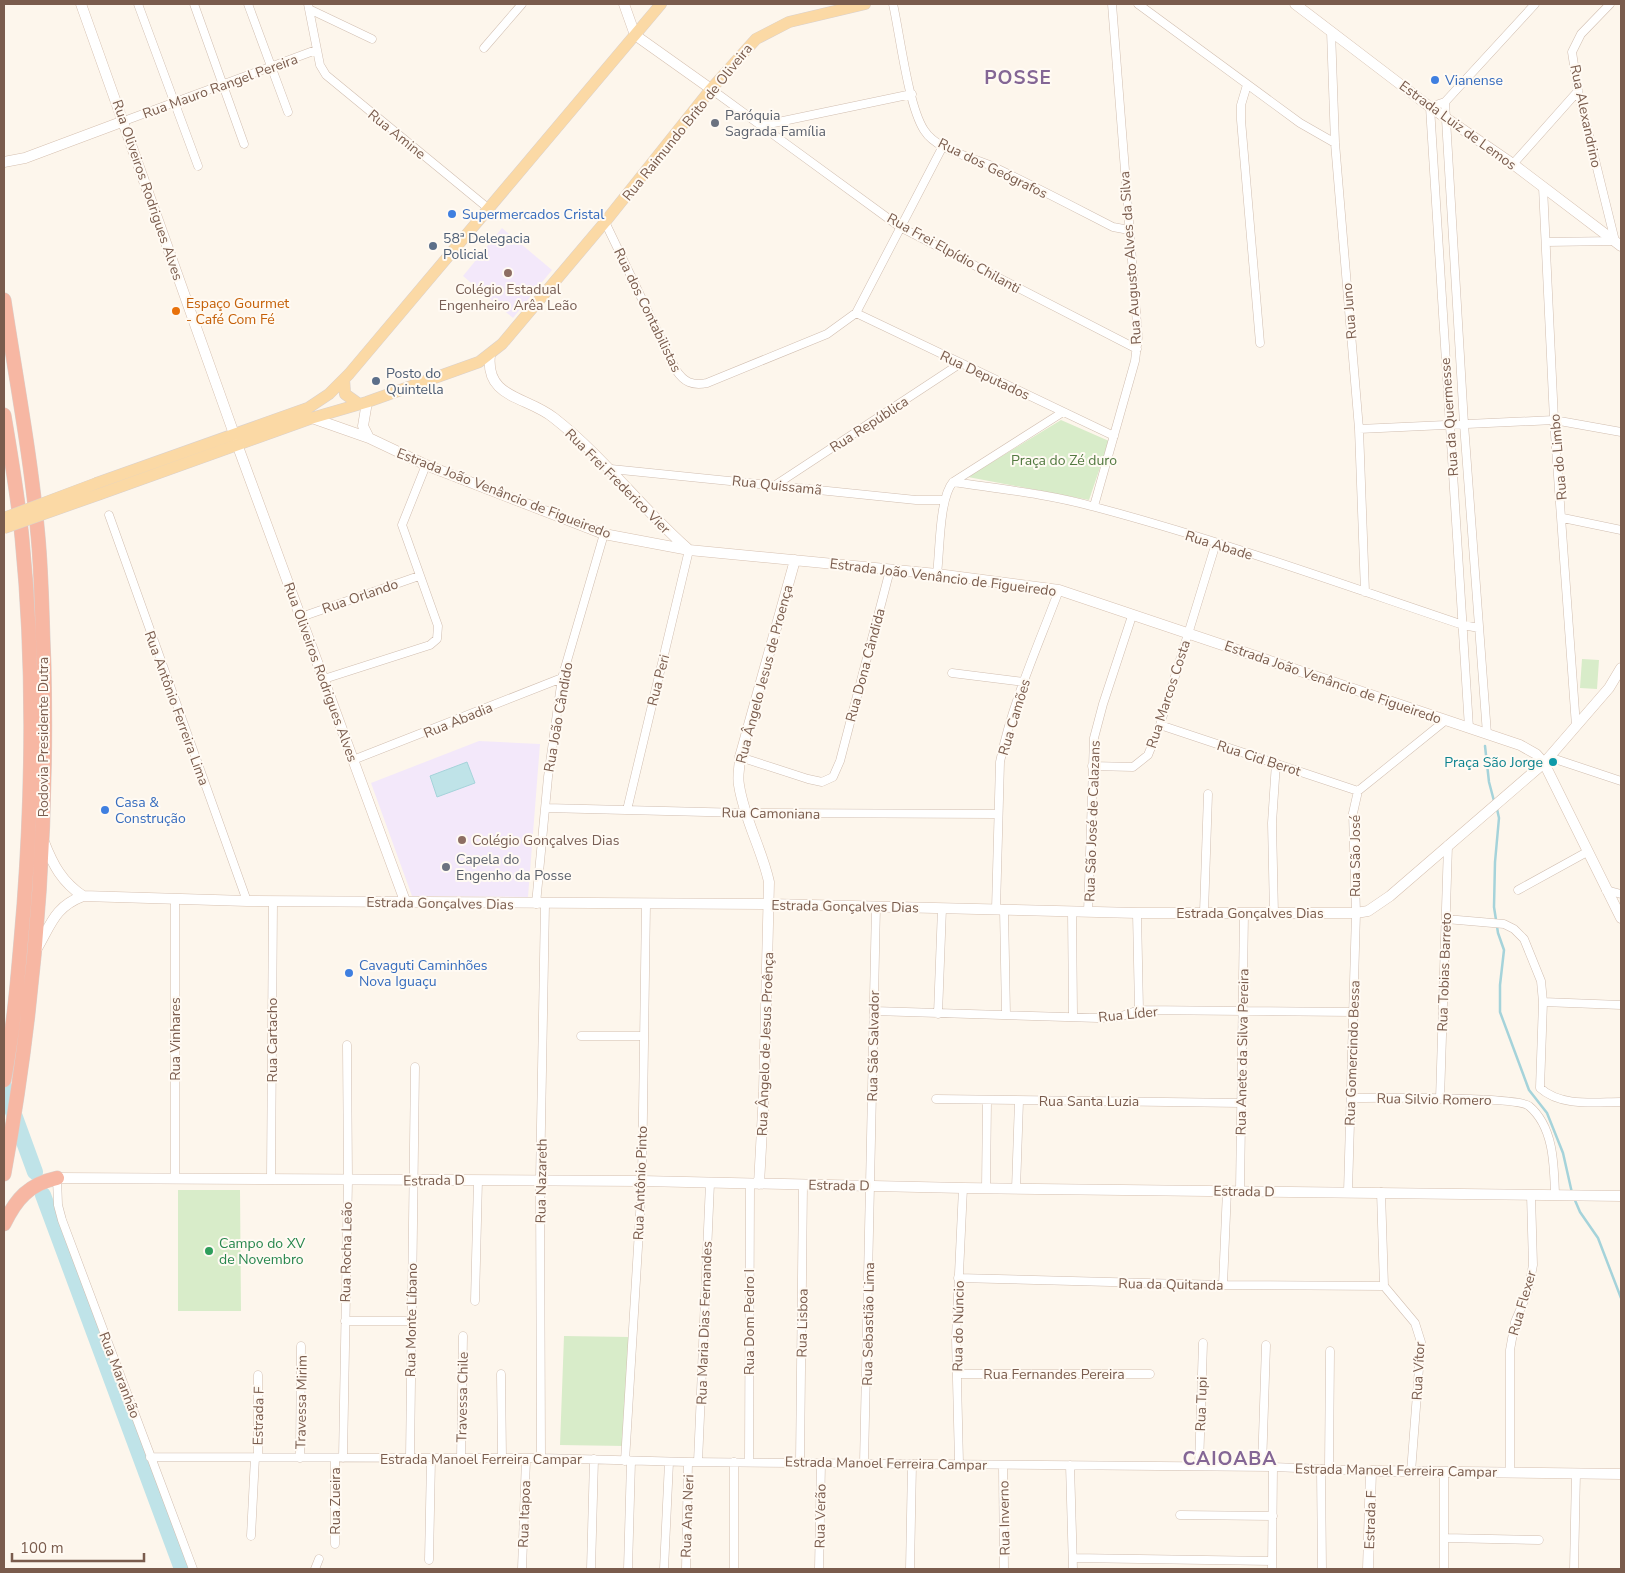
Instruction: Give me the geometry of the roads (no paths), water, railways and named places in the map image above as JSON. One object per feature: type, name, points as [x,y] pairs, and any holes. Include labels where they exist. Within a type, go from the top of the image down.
[{"type":"highway","name":"Rodovia Presidente Dutra","points":[[4,300],[33,486],[38,538],[45,710],[43,841],[35,951],[18,1090],[4,1174]]},
{"type":"highway","name":"Rodovia Presidente Dutra","points":[[4,415],[22,536],[31,686],[30,796],[25,889],[18,976],[4,1080]]},
{"type":"highway","points":[[4,1224],[22,1194],[36,1185],[57,1178]]},
{"type":"main road","points":[[4,518],[98,488],[310,413],[344,379],[661,4]]},
{"type":"main road","name":"Rua Raimundo Brito de Oliveira","points":[[310,413],[363,403],[467,367],[490,355],[605,222],[711,89],[761,35],[789,22],[865,4]]},
{"type":"main road","points":[[344,379],[346,394],[363,403]]},
{"type":"main road","points":[[4,528],[98,488]]},
{"type":"street","name":"Rua Oliveiros Rodrigues Alves","points":[[81,4],[236,439],[405,901]]},
{"type":"street","points":[[138,4],[198,166]]},
{"type":"street","points":[[194,4],[244,144]]},
{"type":"street","points":[[248,4],[288,112]]},
{"type":"street","points":[[484,48],[522,4]]},
{"type":"street","points":[[624,4],[635,35]]},
{"type":"street","name":"Rua dos Geógrafos","points":[[893,4],[912,94],[924,131],[942,146],[993,167],[1114,227],[1130,230]]},
{"type":"street","name":"Rua Augusto Alves da Silva","points":[[1094,506],[1137,349],[1136,301],[1112,4]]},
{"type":"street","points":[[1138,4],[1300,123],[1335,143]]},
{"type":"street","name":"Estrada Luiz de Lemos","points":[[1295,4],[1430,107],[1513,164],[1618,243]]},
{"type":"street","points":[[1523,4],[1529,10]]},
{"type":"street","points":[[1430,107],[1445,102],[1535,4]]},
{"type":"street","name":"Rua Alexandrino","points":[[1610,4],[1574,45],[1572,52],[1578,91],[1618,243]]},
{"type":"street","points":[[308,6],[372,39]]},
{"type":"street","name":"Rua Amine","points":[[308,6],[316,50],[321,68],[326,75],[489,209]]},
{"type":"street","name":"Rua Juno","points":[[1331,30],[1335,143],[1359,429],[1365,592]]},
{"type":"street","name":"Rua Frei Elpídio Chilanti","points":[[635,35],[764,125],[900,227],[1137,349]]},
{"type":"street","name":"Rua Mauro Rangel Pereira","points":[[124,121],[316,50]]},
{"type":"street","points":[[1247,85],[1241,105],[1241,120],[1260,343]]},
{"type":"street","points":[[1513,164],[1578,91]]},
{"type":"street","points":[[764,125],[912,94]]},
{"type":"street","name":"Rua da Quermesse","points":[[1445,102],[1464,424],[1487,734]]},
{"type":"street","name":"Rua da Quermesse","points":[[1430,107],[1469,728]]},
{"type":"street","points":[[5,164],[124,121]]},
{"type":"street","name":"Rua dos Contabilistas","points":[[605,222],[676,370],[689,383],[707,383],[827,334],[856,313],[942,146]]},
{"type":"street","name":"Rua do Limbo","points":[[1543,187],[1554,420],[1563,518],[1576,726]]},
{"type":"street","points":[[1546,242],[1618,243]]},
{"type":"street","name":"Rua Deputados","points":[[856,313],[1114,436]]},
{"type":"street","name":"Rua Frei Frederico Vier","points":[[490,355],[489,371],[497,386],[552,416],[610,469],[660,524],[689,550]]},
{"type":"street","name":"Rua República","points":[[777,484],[960,363]]},
{"type":"street","points":[[363,403],[363,426],[368,438]]},
{"type":"street","points":[[937,574],[944,500],[953,482],[1063,412]]},
{"type":"street","name":"Estrada João Venâncio de Figueiredo","points":[[310,413],[426,465],[604,534],[689,550],[937,574],[1059,590],[1527,748],[1547,760],[1587,852],[1621,918]]},
{"type":"street","points":[[1359,429],[1554,420],[1621,432]]},
{"type":"street","points":[[324,679],[430,646],[435,642],[438,626],[402,525],[426,465]]},
{"type":"street","name":"Rua Quissamã","points":[[610,469],[777,484],[916,500],[944,500]]},
{"type":"street","name":"Rua Abade","points":[[953,482],[1025,492],[1094,506],[1216,543],[1463,625],[1479,628]]},
{"type":"street","name":"Rua Antônio Ferreira Lima","points":[[109,515],[247,901]]},
{"type":"street","points":[[1563,518],[1621,530]]},
{"type":"street","name":"Rua João Cândido","points":[[541,904],[548,777],[562,678],[604,534]]},
{"type":"street","name":"Rua Marcos Costa","points":[[1092,766],[1127,768],[1141,763],[1148,755],[1160,725],[1216,543]]},
{"type":"street","name":"Rua Peri","points":[[627,810],[689,550]]},
{"type":"street","name":"Rua Ângelo Jesus de Proença","points":[[770,904],[766,865],[745,813],[738,782],[740,757],[795,560]]},
{"type":"street","name":"Rua Dona Cândida","points":[[740,757],[822,782],[832,777],[840,761],[890,570]]},
{"type":"street","name":"Rua Orlando","points":[[301,617],[419,576]]},
{"type":"street","name":"Rua Camões","points":[[1006,1015],[997,814],[1000,762],[1004,742],[1024,682],[1059,590]]},
{"type":"street","name":"Rua São José de Calazans","points":[[1088,912],[1094,738],[1103,704],[1132,616]]},
{"type":"street","name":"Estrada Gonçalves Dias","points":[[83,896],[247,901],[770,904],[1137,913],[1356,913],[1377,905],[1547,760],[1609,688],[1621,668]]},
{"type":"street","points":[[952,673],[1024,682]]},
{"type":"street","name":"Rua Abadia","points":[[353,760],[562,678]]},
{"type":"street","points":[[1358,791],[1446,720]]},
{"type":"street","name":"Rua Cid Berot","points":[[1160,725],[1358,791]]},
{"type":"street","points":[[1547,760],[1621,781]]},
{"type":"street","points":[[1274,914],[1272,806],[1276,763]]},
{"type":"street","name":"Rua São José","points":[[1356,913],[1353,813],[1358,791]]},
{"type":"street","points":[[1204,912],[1208,794]]},
{"type":"street","name":"Rua Camoniana","points":[[546,808],[745,813],[997,814]]},
{"type":"street","points":[[35,951],[64,905],[83,896],[60,877],[43,841]]},
{"type":"street","name":"Rua Tobias Barreto","points":[[1440,1099],[1448,844]]},
{"type":"street","points":[[1518,890],[1587,852]]},
{"type":"street","points":[[1606,890],[1621,894]]},
{"type":"street","name":"Rua Vinhares","points":[[175,900],[175,1178]]},
{"type":"street","name":"Rua Cartacho","points":[[271,1178],[273,901]]},
{"type":"street","name":"Rua Nazareth","points":[[541,904],[541,1458]]},
{"type":"street","name":"Rua Antônio Pinto","points":[[628,1569],[628,1461],[642,1181],[646,904]]},
{"type":"street","name":"Rua Ângelo de Jesus Proênça","points":[[754,1184],[764,1092],[770,904]]},
{"type":"street","name":"Rua São Salvador","points":[[872,1186],[876,906]]},
{"type":"street","points":[[938,1014],[942,908]]},
{"type":"street","points":[[1072,911],[1073,1016]]},
{"type":"street","points":[[1137,913],[1139,1010]]},
{"type":"street","name":"Rua Anete da Silva Pereira","points":[[1240,1190],[1244,913]]},
{"type":"street","name":"Rua Gomercindo Bessa","points":[[1348,1192],[1356,913]]},
{"type":"street","points":[[1446,919],[1504,924],[1519,933],[1528,947],[1541,982],[1540,1088],[1551,1095],[1570,1101],[1621,1102]]},
{"type":"street","points":[[1542,1002],[1621,1005]]},
{"type":"street","name":"Rua Líder","points":[[874,1011],[1119,1017],[1139,1010],[1353,1012]]},
{"type":"street","points":[[581,1036],[643,1036]]},
{"type":"street","name":"Rua Rocha Leão","points":[[339,1458],[345,1321],[348,1180],[347,1045]]},
{"type":"street","name":"Rua Monte Líbano","points":[[410,1458],[410,1321],[415,1067]]},
{"type":"street","name":"Rua Silvio Romero","points":[[1351,1098],[1517,1101],[1530,1107],[1546,1130],[1554,1161],[1558,1195]]},
{"type":"street","name":"Rua Santa Luzia","points":[[936,1099],[1241,1103]]},
{"type":"street","points":[[986,1188],[987,1100]]},
{"type":"street","points":[[1016,1189],[1019,1101]]},
{"type":"street","name":"Estrada D","points":[[57,1178],[642,1181],[1016,1189],[1240,1190],[1621,1196]]},
{"type":"street","name":"Rua Maranhão","points":[[57,1178],[58,1205],[62,1220],[193,1569]]},
{"type":"street","points":[[475,1301],[478,1180]]},
{"type":"street","name":"Rua Maria Dias Fernandes","points":[[698,1462],[710,1183]]},
{"type":"street","name":"Rua Dom Pedro I","points":[[749,1461],[754,1184]]},
{"type":"street","name":"Rua Lisboa","points":[[800,1462],[803,1185]]},
{"type":"street","name":"Rua Sebastião Lima","points":[[864,1463],[872,1186]]},
{"type":"street","name":"Rua do Núncio","points":[[959,1463],[957,1374],[958,1278],[963,1188]]},
{"type":"street","points":[[1223,1285],[1227,1190]]},
{"type":"street","points":[[1381,1192],[1384,1286]]},
{"type":"street","name":"Rua Flexer","points":[[1510,1472],[1510,1350],[1515,1322],[1528,1290],[1533,1265],[1531,1194]]},
{"type":"street","name":"Rua da Quitanda","points":[[958,1278],[1223,1285],[1384,1286]]},
{"type":"street","name":"Rua Vítor","points":[[1384,1286],[1415,1323],[1421,1342],[1411,1472]]},
{"type":"street","points":[[345,1321],[410,1321]]},
{"type":"street","name":"Travessa Chile","points":[[461,1458],[463,1336]]},
{"type":"street","name":"Rua Tupi","points":[[1199,1466],[1203,1343]]},
{"type":"street","points":[[1262,1467],[1266,1345]]},
{"type":"street","name":"Travessa Mirim","points":[[300,1458],[301,1346]]},
{"type":"street","points":[[1322,1569],[1330,1351]]},
{"type":"street","points":[[501,1374],[502,1458]]},
{"type":"street","name":"Rua Fernandes Pereira","points":[[957,1374],[1150,1374]]},
{"type":"street","name":"Estrada F","points":[[251,1536],[256,1457],[258,1375]]},
{"type":"street","name":"Estrada Manoel Ferreira Campar","points":[[150,1457],[541,1458],[669,1462],[749,1461],[959,1463],[1003,1466],[1199,1466],[1411,1472],[1621,1474]]},
{"type":"street","name":"Rua Zueira","points":[[335,1544],[339,1458]]},
{"type":"street","points":[[429,1560],[431,1459]]},
{"type":"street","name":"Rua Itapoa","points":[[522,1569],[526,1459]]},
{"type":"street","points":[[591,1569],[594,1460]]},
{"type":"street","points":[[664,1569],[669,1462]]},
{"type":"street","name":"Rua Ana Neri","points":[[686,1569],[688,1462]]},
{"type":"street","points":[[734,1462],[734,1569]]},
{"type":"street","name":"Rua Verão","points":[[818,1569],[821,1463]]},
{"type":"street","points":[[910,1569],[912,1464]]},
{"type":"street","points":[[1070,1465],[1073,1569]]},
{"type":"street","name":"Rua Inverno","points":[[1003,1466],[1004,1569]]},
{"type":"street","points":[[1073,1558],[1272,1565],[1273,1467]]},
{"type":"street","name":"Estrada F","points":[[1368,1569],[1371,1471]]},
{"type":"street","points":[[1444,1472],[1444,1569]]},
{"type":"street","points":[[1574,1569],[1576,1473]]},
{"type":"street","points":[[1180,1515],[1273,1516]]},
{"type":"street","points":[[1445,1538],[1539,1540]]},
{"type":"street","points":[[315,1569],[319,1559]]},
{"type":"water","points":[[467,762],[475,783],[437,797],[430,776]]},
{"type":"waterway","points":[[1485,746],[1489,782],[1494,801]]},
{"type":"waterway","points":[[1497,809],[1499,818],[1495,862],[1494,907],[1498,933],[1504,950],[1500,985],[1500,1012],[1529,1090],[1547,1113],[1563,1153],[1572,1193]]},
{"type":"waterway","points":[[4,1087],[35,1172]]},
{"type":"waterway","points":[[43,1195],[182,1569]]},
{"type":"waterway","points":[[1574,1198],[1580,1212],[1598,1238],[1621,1298]]},
{"type":"place","name":"Vianense","points":[[1435,80]]},
{"type":"place","name":"Paróquia Sagrada Família","points":[[715,123]]},
{"type":"place","name":"Supermercados Cristal","points":[[452,214]]},
{"type":"place","name":"58ª Delegacia Policial","points":[[433,246]]},
{"type":"place","name":"Colégio Estadual Engenheiro Arêa Leão","points":[[508,273]]},
{"type":"place","name":"Espaço Gourmet - Café Com Fé","points":[[176,311]]},
{"type":"place","name":"Posto do Quintella","points":[[376,381]]},
{"type":"place","name":"Praça São Jorge","points":[[1553,762]]},
{"type":"place","name":"Casa & Construção","points":[[105,810]]},
{"type":"place","name":"Colégio Gonçalves Dias","points":[[462,840]]},
{"type":"place","name":"Capela do Engenho da Posse","points":[[446,867]]},
{"type":"place","name":"Cavaguti Caminhões Nova Iguaçu","points":[[349,973]]},
{"type":"place","name":"Campo do XV de Novembro","points":[[209,1251]]},
{"type":"district","name":"POSSE","points":[[1018,77]]},
{"type":"district","name":"CAIOABA","points":[[1230,1458]]},
{"type":"park label","name":"Praça do Zé duro","points":[[1064,460]]}]
